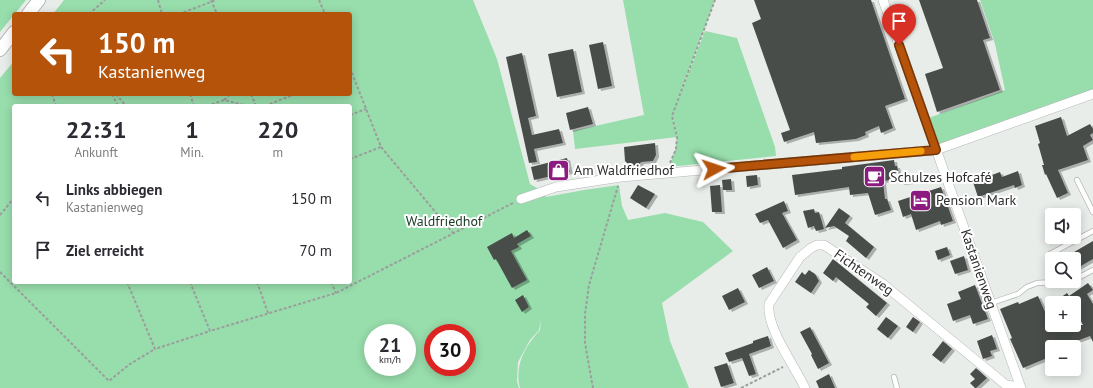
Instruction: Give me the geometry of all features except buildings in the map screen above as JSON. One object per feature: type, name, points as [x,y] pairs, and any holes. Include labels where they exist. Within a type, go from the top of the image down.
[{"type":"main road","points":[[30,12],[39,0]]},
{"type":"main road","points":[[0,50],[12,35]]},
{"type":"street","name":"Kastanienweg","points":[[883,0],[1021,388]]},
{"type":"street","points":[[521,199],[556,187],[621,177],[936,150],[1093,94]]},
{"type":"street","name":"Fichtenweg","points":[[805,388],[772,325],[768,313],[769,304],[800,256],[817,245],[824,246],[883,284],[1006,385],[1021,388]]},
{"type":"lane","points":[[906,182],[946,176]]},
{"type":"lane","points":[[1077,180],[1093,212]]},
{"type":"lane","points":[[1054,252],[1093,231]]},
{"type":"lane","points":[[1081,276],[1093,270]]},
{"type":"lane","points":[[991,303],[1018,294],[1027,287],[1036,283],[1045,283]]},
{"type":"lane","points":[[894,378],[897,388]]},
{"type":"path","points":[[91,12],[105,0]]},
{"type":"path","points":[[158,0],[161,12]]},
{"type":"path","points":[[184,12],[216,0]]},
{"type":"path","points":[[318,0],[324,12]]},
{"type":"path","points":[[667,173],[676,149],[677,137],[672,116],[715,0]]},
{"type":"path","points":[[211,1],[216,12]]},
{"type":"path","points":[[352,74],[381,147],[453,233]]},
{"type":"path","points":[[118,96],[124,104]]},
{"type":"path","points":[[213,104],[224,100],[228,96]]},
{"type":"path","points":[[270,104],[290,96]]},
{"type":"path","points":[[224,100],[240,104]]},
{"type":"path","points":[[352,114],[366,109]]},
{"type":"path","points":[[352,158],[381,147]]},
{"type":"path","points":[[593,388],[585,343],[585,314],[588,285],[621,177]]},
{"type":"path","points":[[0,272],[109,381],[130,364],[155,349],[336,293],[521,199]]},
{"type":"path","points":[[0,215],[12,200]]},
{"type":"path","points":[[129,284],[155,349]]},
{"type":"path","points":[[191,284],[210,331]]},
{"type":"path","points":[[258,284],[268,313]]},
{"type":"path","points":[[332,284],[336,293]]},
{"type":"path","points":[[741,388],[792,362]]},
{"type":"green space","points":[[0,0],[26,0],[16,12],[12,12],[12,17],[0,32]]},
{"type":"green space","name":"Waldfriedhof","points":[[64,0],[473,0],[497,59],[530,184],[542,191],[546,197],[619,185],[622,206],[628,220],[665,213],[703,222],[733,251],[662,303],[670,341],[689,388],[520,388],[518,372],[522,357],[525,350],[540,330],[541,319],[539,330],[530,340],[518,362],[517,381],[519,388],[0,388],[0,78],[12,63],[12,96],[352,96],[352,12],[55,12]]},
{"type":"green space","points":[[623,0],[715,0],[673,113],[705,31],[737,38],[775,147],[776,156],[669,167],[676,147],[676,137],[575,149],[573,131],[644,115]]},
{"type":"green space","points":[[980,0],[1093,0],[1093,94],[937,149],[926,119],[1005,90],[995,44]]},
{"type":"slow traffic","points":[[854,157],[921,151]]},
{"type":"place","name":"Am Waldfriedhof","points":[[558,170]]},
{"type":"place","name":"Schulzes Hofcafé","points":[[874,177]]},
{"type":"place","name":"Pension Mark","points":[[920,200]]},
{"type":"route","points":[[714,169],[936,150],[899,45]]}]
